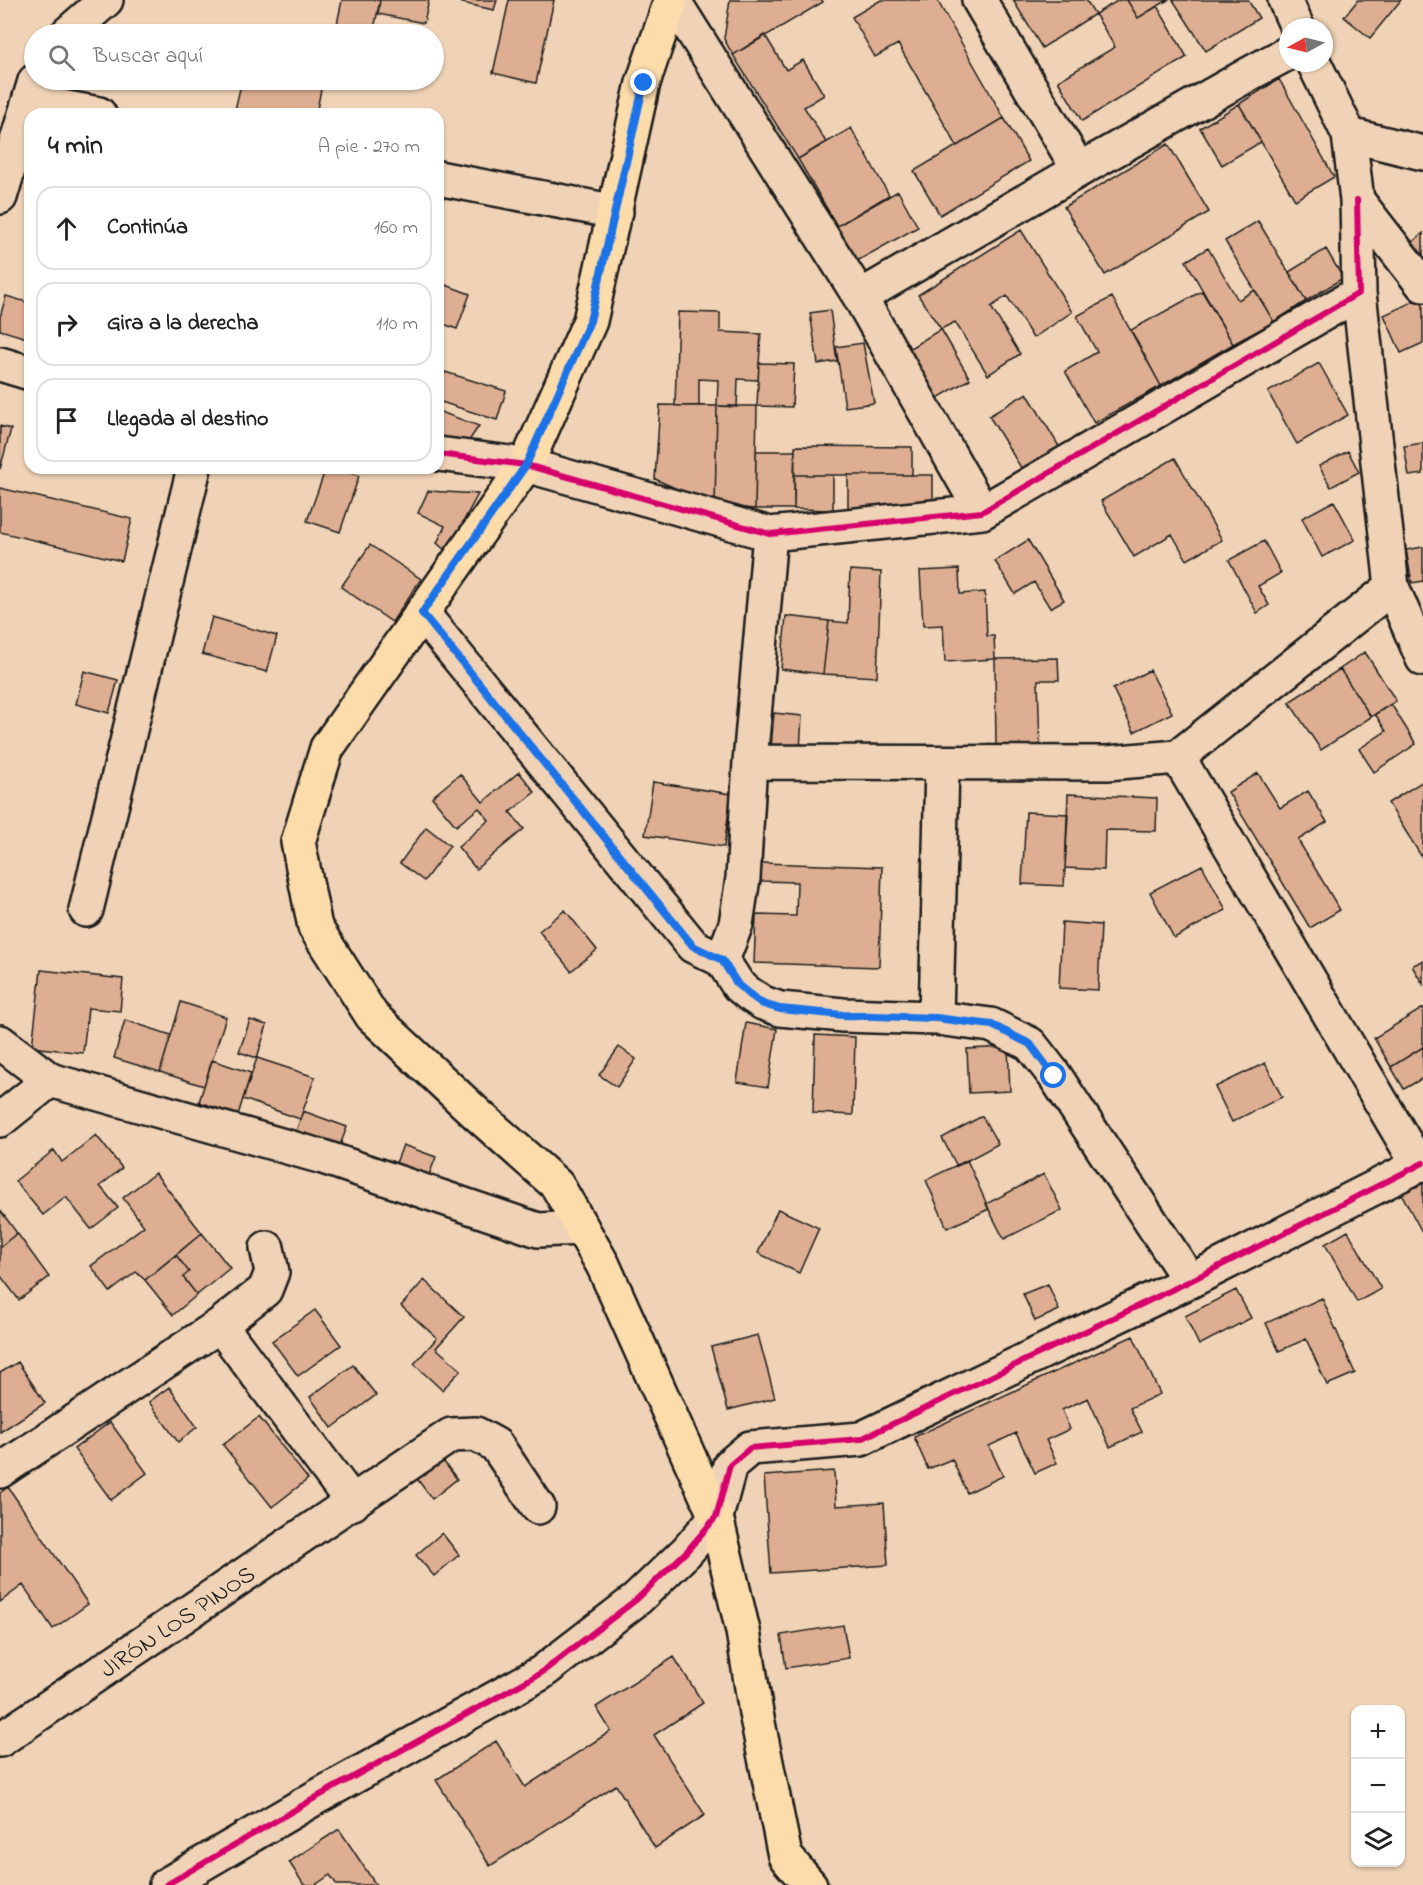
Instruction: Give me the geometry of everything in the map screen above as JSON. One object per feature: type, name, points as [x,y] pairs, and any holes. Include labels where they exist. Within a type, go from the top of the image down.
[{"type":"main road","points":[[672,0],[644,83],[590,321],[526,465],[327,748],[298,842],[315,927],[372,1016],[557,1185],[603,1265],[716,1517],[743,1631],[785,1871],[810,1885]]},
{"type":"street","points":[[78,24],[106,0]]},
{"type":"street","points":[[672,0],[860,297],[982,512]]},
{"type":"street","points":[[979,0],[1078,170]]},
{"type":"street","points":[[1285,0],[1293,18]]},
{"type":"street","points":[[860,297],[1078,170],[1279,58]]},
{"type":"street","points":[[1318,72],[1349,135],[1357,200],[1359,293],[1392,587],[1423,659]]},
{"type":"street","points":[[27,108],[32,90],[82,108]]},
{"type":"street","points":[[0,197],[24,117]]},
{"type":"street","points":[[1349,135],[1417,142]]},
{"type":"street","points":[[444,179],[616,212]]},
{"type":"street","points":[[1357,200],[1423,285]]},
{"type":"street","points":[[444,455],[526,465],[770,534],[982,512],[1359,293]]},
{"type":"street","points":[[0,364],[24,371]]},
{"type":"street","points":[[86,910],[193,474]]},
{"type":"street","points":[[722,960],[736,924],[743,878],[750,762],[770,534]]},
{"type":"street","points":[[750,762],[1107,763],[1178,758],[1392,587]]},
{"type":"street","points":[[422,613],[693,946],[722,960],[738,985],[763,1004],[780,1009],[843,1015],[936,1018],[992,1025],[1030,1044],[1054,1076],[1190,1281]]},
{"type":"street","points":[[166,1885],[315,1798],[541,1673],[637,1599],[687,1551],[716,1517],[730,1465],[750,1448],[861,1439],[1190,1281],[1421,1165],[1178,758]]},
{"type":"street","points":[[936,1018],[942,764]]},
{"type":"street","points":[[0,1042],[50,1080],[323,1156],[538,1230],[582,1228]]},
{"type":"street","points":[[0,1120],[50,1080]]},
{"type":"street","points":[[0,1471],[220,1325],[265,1290],[272,1272],[267,1248]]},
{"type":"street","points":[[220,1325],[353,1503]]},
{"type":"street","name":"JIRÓN LOS PINOS","points":[[0,1740],[451,1435],[477,1434],[496,1445],[538,1507]]},
{"type":"building","points":[[342,0],[380,0],[375,24],[337,24]]},
{"type":"building","points":[[380,0],[429,0],[424,23],[378,14]]},
{"type":"building","points":[[463,0],[497,0],[494,10],[462,3]]},
{"type":"building","points":[[509,0],[554,0],[536,83],[493,73]]},
{"type":"building","points":[[730,0],[822,0],[823,2],[733,55],[724,39]]},
{"type":"building","points":[[881,0],[937,0],[1004,118],[957,146],[898,44],[875,57],[852,17]]},
{"type":"building","points":[[1013,0],[1086,0],[1095,14],[1042,48]]},
{"type":"building","points":[[1119,0],[1127,0],[1138,18],[1157,6],[1187,57],[1082,121],[1058,81],[1115,47],[1095,14]]},
{"type":"building","points":[[1127,0],[1168,0],[1138,18]]},
{"type":"building","points":[[1173,0],[1248,0],[1259,18],[1206,51]]},
{"type":"building","points":[[1358,0],[1401,0],[1370,38],[1344,17]]},
{"type":"building","points":[[765,35],[786,70],[803,60],[824,95],[804,107],[826,142],[798,159],[733,55]]},
{"type":"building","points":[[1279,79],[1334,177],[1295,200],[1239,104]]},
{"type":"building","points":[[240,90],[321,90],[317,108],[235,108]]},
{"type":"building","points":[[1239,104],[1261,142],[1222,165],[1200,128]]},
{"type":"building","points":[[1004,118],[1029,161],[940,215],[914,171]]},
{"type":"building","points":[[851,128],[889,195],[837,226],[798,159]]},
{"type":"building","points":[[1168,144],[1209,212],[1105,275],[1064,207]]},
{"type":"building","points":[[898,191],[918,227],[857,261],[837,226]]},
{"type":"building","points":[[1258,221],[1306,301],[1274,322],[1225,241]]},
{"type":"building","points":[[1021,230],[1072,312],[1033,338],[1007,296],[991,307],[1020,354],[988,375],[955,322],[941,329],[918,295]]},
{"type":"building","points":[[1423,233],[1423,261],[1410,244]]},
{"type":"building","points":[[1208,248],[1238,300],[1255,290],[1274,322],[1233,344],[1186,261]]},
{"type":"building","points":[[1326,249],[1343,278],[1306,301],[1289,272]]},
{"type":"building","points":[[444,284],[470,294],[457,329],[444,324]]},
{"type":"building","points":[[1202,291],[1233,344],[1161,386],[1131,330]]},
{"type":"building","points":[[6,296],[24,301],[24,337],[0,330],[0,317]]},
{"type":"building","points":[[1112,297],[1161,386],[1094,423],[1065,371],[1097,352],[1077,316]]},
{"type":"building","points":[[1423,297],[1423,343],[1401,353],[1384,315]]},
{"type":"building","points":[[830,310],[837,361],[818,364],[810,313]]},
{"type":"building","points":[[678,312],[720,313],[720,332],[761,334],[758,380],[738,379],[737,407],[717,406],[718,380],[699,379],[699,406],[675,406]]},
{"type":"building","points":[[941,329],[970,379],[936,399],[907,350]]},
{"type":"building","points":[[863,343],[874,403],[845,407],[836,347]]},
{"type":"building","points":[[759,363],[794,364],[792,407],[757,406]]},
{"type":"building","points":[[1319,363],[1348,415],[1297,444],[1268,392]]},
{"type":"building","points":[[445,372],[506,391],[497,420],[444,403]]},
{"type":"building","points":[[1027,393],[1060,448],[1023,471],[989,416]]},
{"type":"building","points":[[660,405],[717,406],[715,506],[655,479]]},
{"type":"building","points":[[717,406],[757,406],[755,509],[715,506]]},
{"type":"building","points":[[444,413],[479,426],[466,445],[444,443]]},
{"type":"building","points":[[0,426],[11,429],[0,469]]},
{"type":"building","points":[[1423,443],[1423,474],[1409,476],[1404,446]]},
{"type":"building","points":[[795,446],[912,447],[912,475],[794,475]]},
{"type":"building","points":[[756,451],[795,451],[794,509],[755,509]]},
{"type":"building","points":[[1348,451],[1359,472],[1331,487],[1319,466]]},
{"type":"building","points":[[1175,458],[1222,540],[1187,560],[1172,534],[1134,557],[1101,501]]},
{"type":"building","points":[[324,474],[359,476],[340,532],[307,521]]},
{"type":"building","points":[[794,475],[833,475],[833,510],[794,509]]},
{"type":"building","points":[[848,475],[933,475],[933,511],[848,510]]},
{"type":"building","points":[[0,488],[132,519],[122,561],[0,532]]},
{"type":"building","points":[[428,491],[478,494],[447,552],[437,543],[445,526],[418,513]]},
{"type":"building","points":[[1334,501],[1355,540],[1322,557],[1302,518]]},
{"type":"building","points":[[1028,540],[1064,600],[1050,608],[1034,582],[1015,594],[995,561]]},
{"type":"building","points":[[1264,541],[1281,573],[1258,586],[1269,605],[1257,613],[1229,560]]},
{"type":"building","points":[[370,545],[421,579],[392,622],[341,587]]},
{"type":"building","points":[[1423,547],[1423,581],[1412,583],[1406,550]]},
{"type":"building","points":[[959,569],[960,594],[985,592],[987,636],[994,636],[995,659],[945,662],[943,625],[923,626],[920,571]]},
{"type":"building","points":[[850,570],[881,572],[877,677],[823,674],[829,621],[848,623]]},
{"type":"building","points":[[786,616],[829,621],[823,674],[781,669]]},
{"type":"building","points":[[212,617],[277,636],[267,672],[202,654]]},
{"type":"building","points":[[1365,652],[1396,701],[1371,717],[1340,669]]},
{"type":"building","points":[[1058,658],[1059,680],[1038,680],[1040,748],[996,749],[995,659]]},
{"type":"building","points":[[1340,669],[1371,717],[1321,750],[1289,702]]},
{"type":"building","points":[[1150,670],[1172,713],[1134,732],[1113,689]]},
{"type":"building","points":[[84,671],[118,680],[109,713],[76,704]]},
{"type":"building","points":[[1391,704],[1416,744],[1374,772],[1359,749],[1386,731],[1375,714]]},
{"type":"building","points":[[774,713],[802,716],[800,751],[771,748]]},
{"type":"building","points":[[519,772],[535,792],[510,812],[524,829],[476,869],[458,847],[489,820],[479,808],[456,826],[432,797],[460,774],[483,802]]},
{"type":"building","points":[[1258,773],[1280,808],[1308,791],[1327,822],[1298,840],[1340,910],[1310,928],[1228,792]]},
{"type":"building","points":[[1423,781],[1423,859],[1388,803]]},
{"type":"building","points":[[653,782],[731,794],[724,847],[645,835]]},
{"type":"building","points":[[1068,794],[1157,798],[1156,831],[1105,830],[1104,870],[1065,868]]},
{"type":"building","points":[[1026,812],[1068,814],[1064,886],[1022,884]]},
{"type":"building","points":[[426,827],[450,846],[424,881],[400,863]]},
{"type":"building","points":[[761,863],[882,867],[879,967],[754,963],[756,915],[796,916],[797,882],[761,881]]},
{"type":"building","points":[[1202,865],[1226,910],[1174,938],[1150,892]]},
{"type":"building","points":[[565,910],[597,950],[571,971],[539,931]]},
{"type":"building","points":[[1062,922],[1101,925],[1098,990],[1059,988]]},
{"type":"building","points":[[1423,960],[1423,984],[1412,966]]},
{"type":"building","points":[[41,970],[123,979],[120,1011],[88,1008],[83,1053],[32,1047]]},
{"type":"building","points":[[181,1002],[226,1017],[204,1086],[160,1072]]},
{"type":"building","points":[[1423,1008],[1423,1047],[1391,1067],[1374,1038]]},
{"type":"building","points":[[125,1020],[171,1035],[160,1072],[114,1058]]},
{"type":"building","points":[[250,1020],[267,1025],[257,1058],[239,1052]]},
{"type":"building","points":[[746,1023],[777,1029],[768,1087],[737,1082]]},
{"type":"building","points":[[815,1035],[855,1037],[853,1115],[813,1113]]},
{"type":"building","points":[[619,1047],[636,1059],[617,1087],[599,1075]]},
{"type":"building","points":[[1008,1047],[1010,1091],[969,1093],[967,1049]]},
{"type":"building","points":[[1423,1047],[1423,1078],[1404,1089],[1391,1067]]},
{"type":"building","points":[[257,1058],[315,1077],[300,1119],[243,1099]]},
{"type":"building","points":[[212,1060],[251,1073],[238,1115],[199,1102]]},
{"type":"building","points":[[1265,1063],[1282,1097],[1232,1122],[1215,1087]]},
{"type":"building","points":[[303,1111],[347,1127],[337,1153],[294,1137]]},
{"type":"building","points":[[982,1116],[998,1144],[957,1166],[942,1138]]},
{"type":"building","points":[[96,1135],[122,1168],[100,1186],[118,1208],[91,1229],[66,1197],[43,1215],[15,1181],[54,1150],[62,1162]]},
{"type":"building","points":[[403,1145],[436,1157],[424,1188],[391,1176]]},
{"type":"building","points":[[967,1160],[989,1209],[947,1228],[926,1180]]},
{"type":"building","points":[[155,1173],[202,1233],[145,1280],[136,1272],[110,1292],[91,1266],[144,1226],[123,1198]]},
{"type":"building","points":[[1044,1174],[1062,1210],[1004,1239],[986,1204]]},
{"type":"building","points":[[1423,1180],[1423,1234],[1401,1193]]},
{"type":"building","points":[[778,1209],[819,1228],[799,1273],[758,1253]]},
{"type":"building","points":[[0,1210],[17,1233],[0,1247]]},
{"type":"building","points":[[1348,1231],[1381,1289],[1357,1302],[1325,1244]]},
{"type":"building","points":[[17,1233],[49,1277],[19,1300],[0,1275],[0,1247]]},
{"type":"building","points":[[202,1233],[230,1268],[197,1295],[183,1277],[189,1272],[176,1255]]},
{"type":"building","points":[[176,1255],[189,1272],[183,1277],[197,1295],[173,1315],[145,1280]]},
{"type":"building","points":[[424,1280],[464,1317],[436,1348],[461,1370],[442,1390],[414,1364],[437,1338],[401,1306]]},
{"type":"building","points":[[1048,1284],[1059,1310],[1035,1321],[1023,1294]]},
{"type":"building","points":[[1236,1290],[1251,1318],[1199,1345],[1185,1316]]},
{"type":"building","points":[[1322,1298],[1355,1373],[1327,1385],[1306,1339],[1279,1351],[1266,1323]]},
{"type":"building","points":[[315,1310],[341,1345],[298,1376],[272,1341]]},
{"type":"building","points":[[758,1335],[775,1398],[728,1410],[711,1347]]},
{"type":"building","points":[[1133,1336],[1160,1394],[1130,1408],[1142,1432],[1110,1447],[1088,1398],[1062,1410],[1070,1429],[1046,1440],[1057,1463],[1035,1473],[1016,1433],[989,1446],[1003,1476],[967,1493],[952,1459],[928,1469],[914,1437]]},
{"type":"building","points":[[18,1362],[45,1403],[0,1432],[0,1373]]},
{"type":"building","points":[[353,1365],[376,1395],[332,1428],[310,1397]]},
{"type":"building","points":[[169,1387],[197,1427],[178,1442],[149,1402]]},
{"type":"building","points":[[259,1417],[308,1479],[272,1507],[223,1445]]},
{"type":"building","points":[[110,1422],[147,1473],[111,1500],[74,1449]]},
{"type":"building","points":[[437,1453],[457,1479],[432,1499],[412,1472]]},
{"type":"building","points":[[834,1471],[836,1506],[884,1503],[888,1565],[771,1573],[764,1476]]},
{"type":"building","points":[[8,1487],[88,1604],[53,1629],[23,1585],[0,1602],[0,1493]]},
{"type":"building","points":[[442,1533],[459,1555],[434,1576],[416,1555]]},
{"type":"building","points":[[843,1625],[849,1658],[786,1668],[781,1635]]},
{"type":"building","points":[[674,1657],[703,1703],[654,1735],[705,1815],[655,1848],[616,1785],[490,1866],[436,1780],[496,1741],[525,1787],[611,1731],[596,1707]]},
{"type":"building","points":[[339,1829],[376,1885],[337,1885],[330,1875],[315,1885],[304,1885],[289,1862]]},
{"type":"cycle path","points":[[444,455],[526,465],[770,534],[982,512],[1359,293],[1357,200]]},
{"type":"cycle path","points":[[166,1885],[315,1798],[541,1673],[637,1599],[687,1551],[716,1517],[730,1465],[750,1448],[861,1439],[1190,1281],[1423,1163]]},
{"type":"route","points":[[644,83],[590,321],[526,465],[422,613],[693,946],[722,960],[738,985],[749,994],[763,1004],[780,1009],[843,1015],[936,1018],[992,1025],[1030,1044],[1054,1076]]}]
